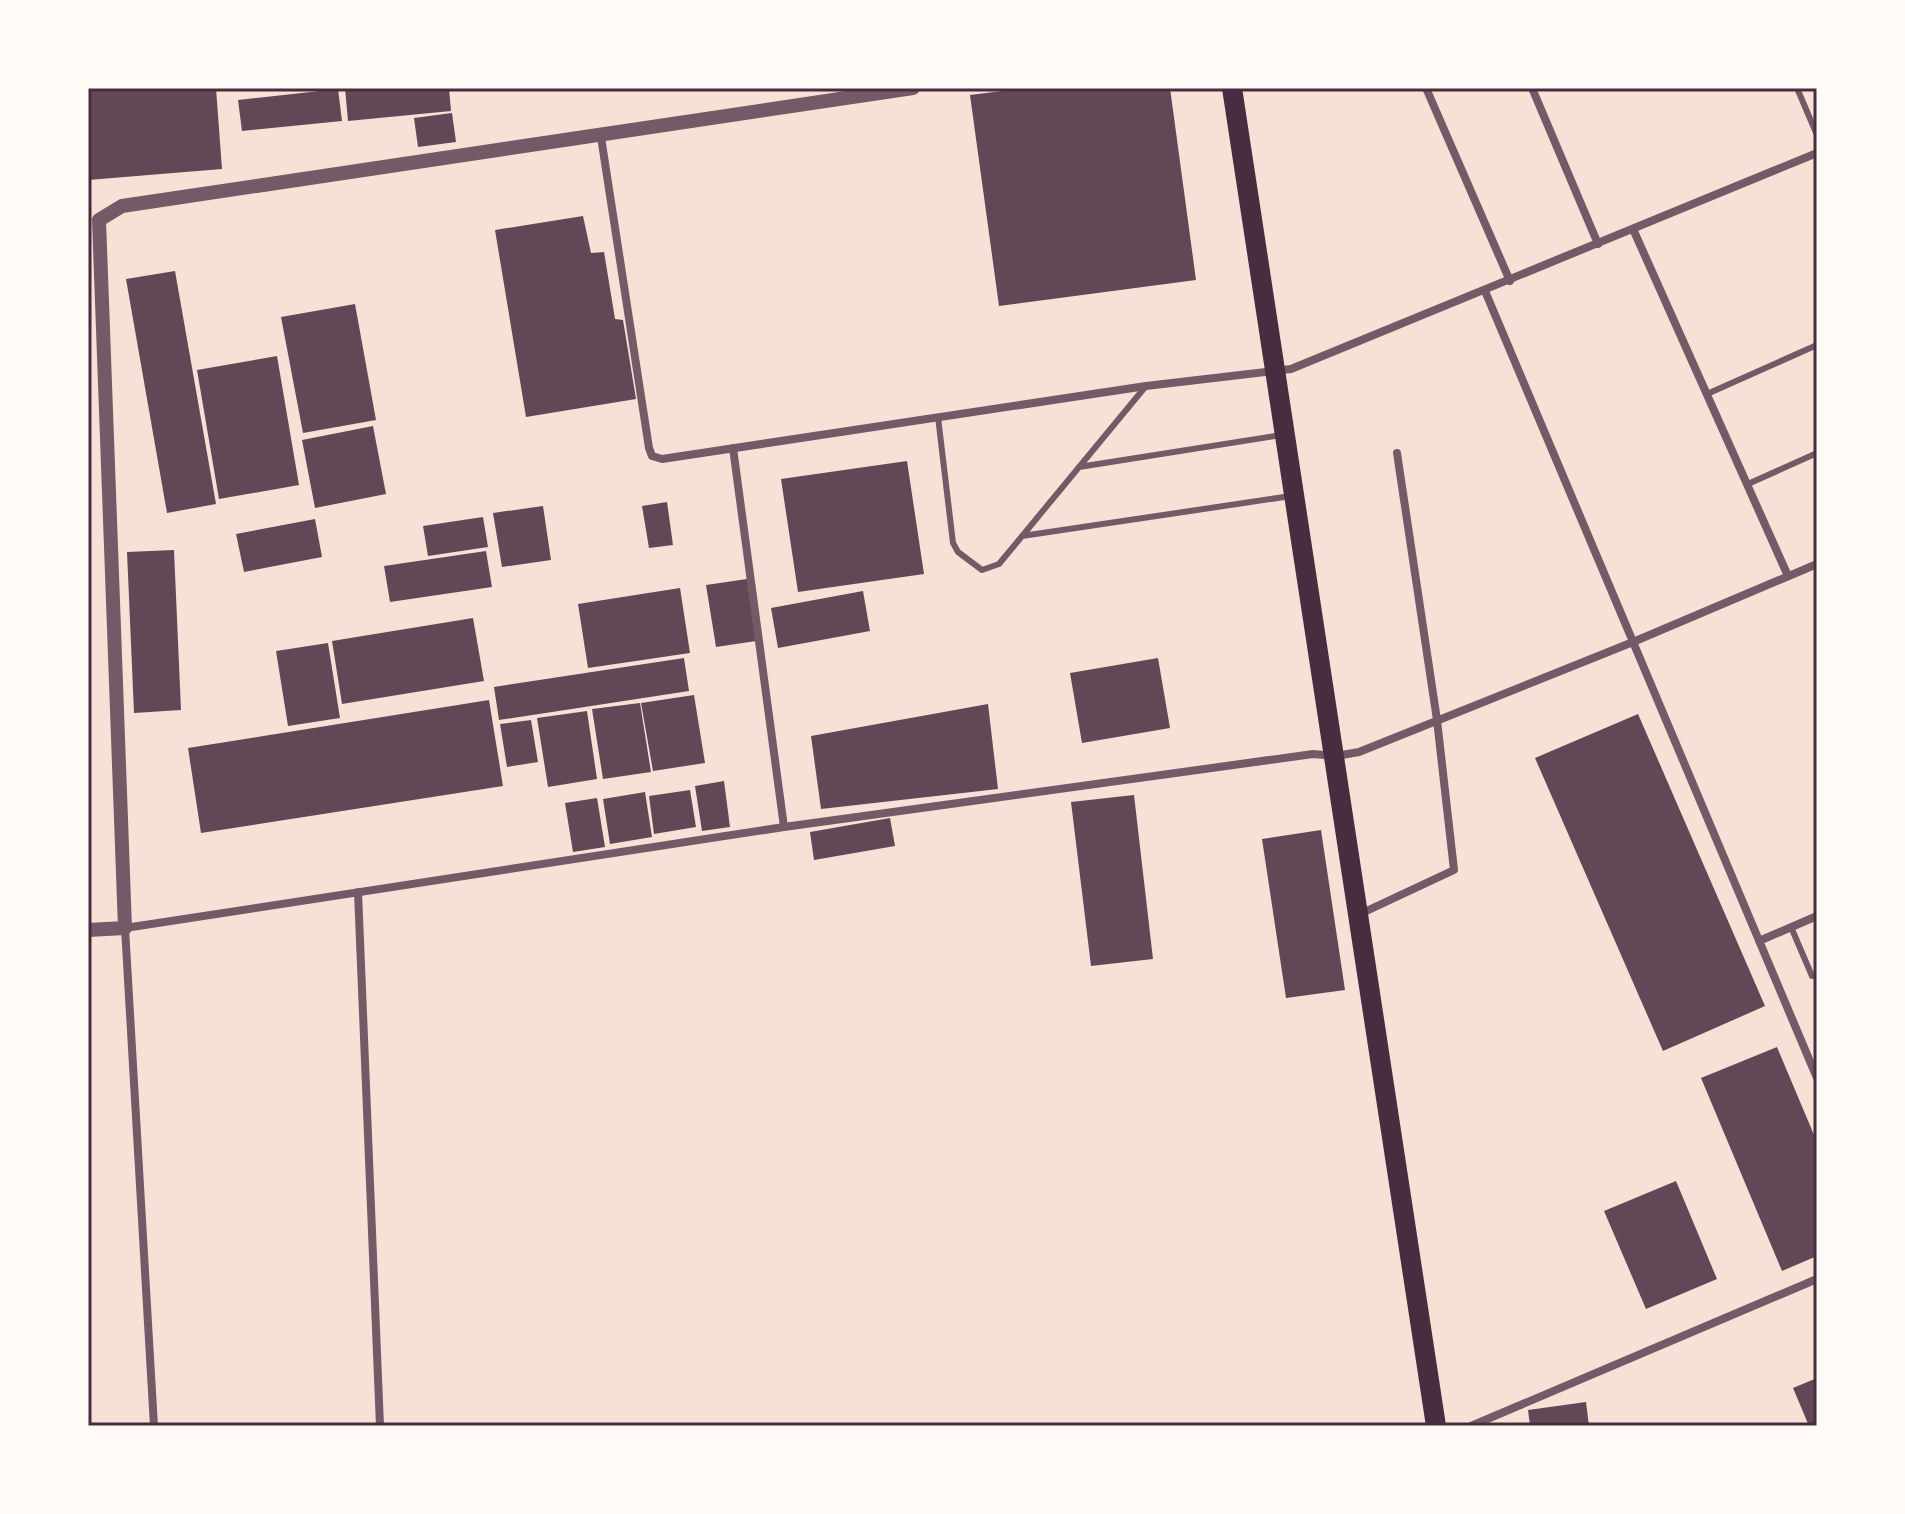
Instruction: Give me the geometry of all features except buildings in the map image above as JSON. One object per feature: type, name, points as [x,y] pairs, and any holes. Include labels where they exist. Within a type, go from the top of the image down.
[{"type":"main road","points":[[1232,88],[1436,1426]]},
{"type":"street","points":[[154,1426],[125,928],[94,221],[122,206],[601,137],[913,88]]},
{"type":"street","points":[[1426,88],[1510,281]]},
{"type":"street","points":[[1532,88],[1598,244]]},
{"type":"street","points":[[601,137],[649,448],[652,456],[662,459],[1146,386],[1291,369],[1817,153]]},
{"type":"street","points":[[1633,229],[1788,576]]},
{"type":"street","points":[[1485,291],[1817,1078]]},
{"type":"street","points":[[733,448],[784,827]]},
{"type":"street","points":[[1360,914],[1454,870],[1437,720],[1397,453]]},
{"type":"street","points":[[88,930],[125,928],[784,827],[1313,754],[1336,756],[1359,752],[1817,564]]},
{"type":"street","points":[[358,892],[380,1426]]},
{"type":"street","points":[[1759,941],[1817,916]]},
{"type":"street","points":[[1471,1426],[1817,1279]]},
{"type":"lane","points":[[1797,88],[1817,135]]},
{"type":"lane","points":[[1707,394],[1817,345]]},
{"type":"lane","points":[[938,417],[953,543],[958,552],[982,570],[990,569],[999,564],[1146,386]]},
{"type":"lane","points":[[1079,467],[1284,434]]},
{"type":"lane","points":[[1748,484],[1817,453]]},
{"type":"lane","points":[[1022,536],[1294,496]]},
{"type":"lane","points":[[1791,927],[1812,976],[1817,974]]},
{"type":"lane","points":[[1808,1056],[1817,1051]]}]
